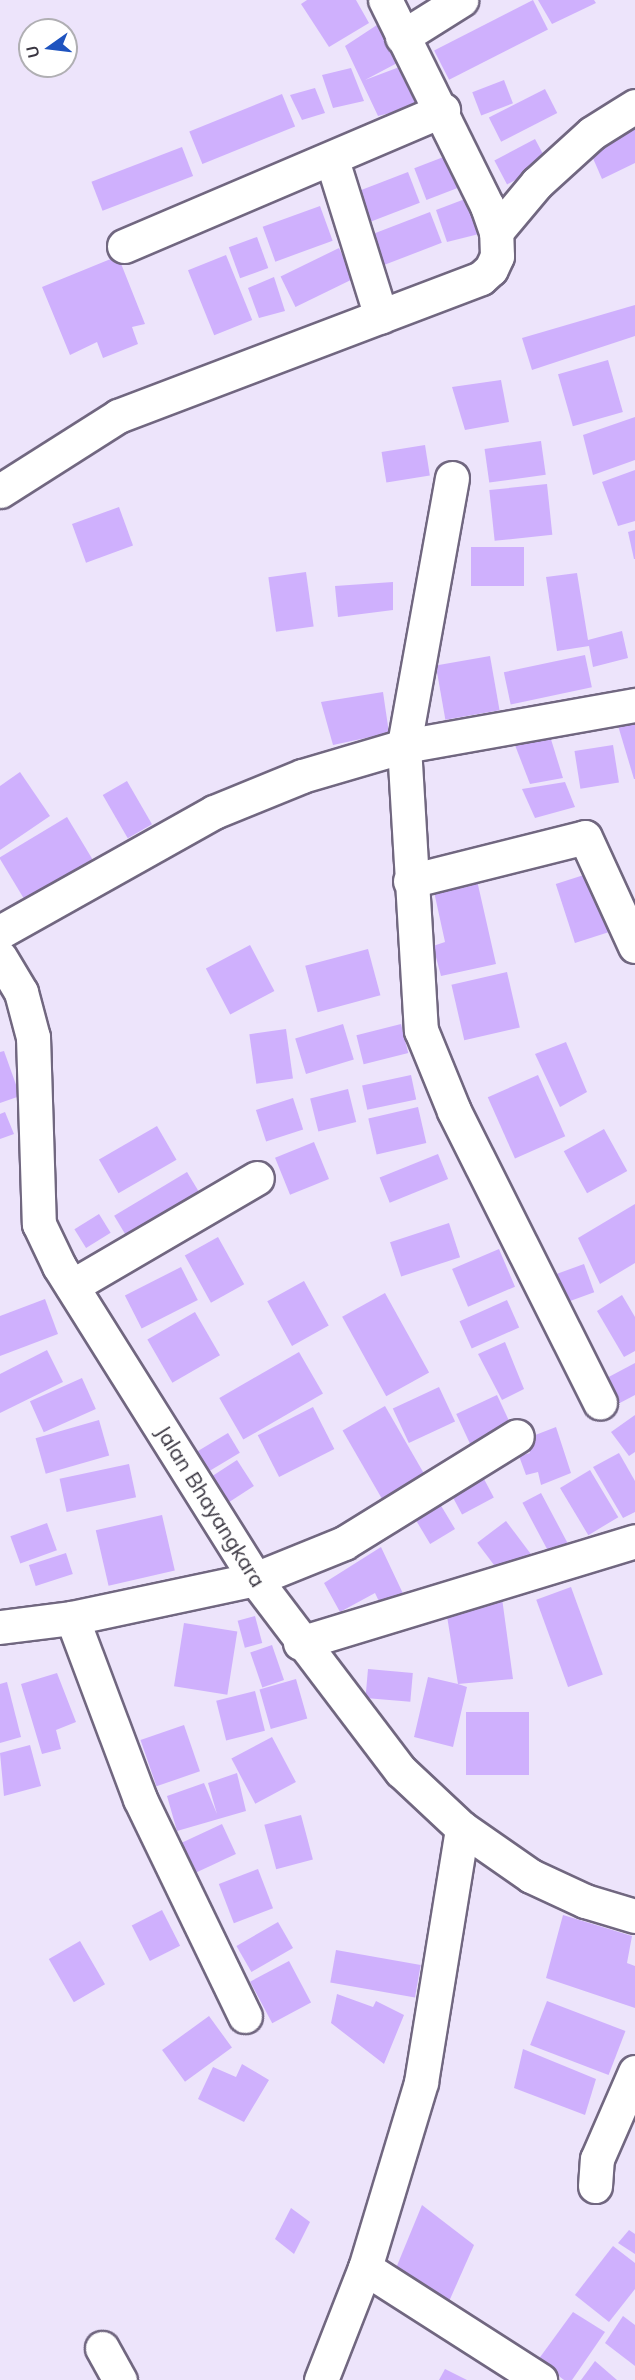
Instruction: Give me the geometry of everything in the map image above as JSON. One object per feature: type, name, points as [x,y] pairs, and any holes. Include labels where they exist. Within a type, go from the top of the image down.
[{"type":"street","points":[[0,491],[118,416],[481,278],[497,256],[496,232],[443,110],[402,37],[385,0]]},
{"type":"street","points":[[402,37],[461,0]]},
{"type":"street","points":[[496,232],[537,183],[584,140],[635,106]]},
{"type":"street","points":[[124,246],[332,160],[443,110]]},
{"type":"street","points":[[332,160],[381,316]]},
{"type":"street","points":[[452,478],[405,746],[410,881],[421,1030],[454,1111],[600,1403]]},
{"type":"street","points":[[0,932],[214,812],[302,776],[405,746],[635,705]]},
{"type":"street","points":[[410,881],[585,837],[635,946]]},
{"type":"street","name":"Jalan Bhayangkara","points":[[0,957],[21,992],[33,1037],[39,1224],[72,1286],[255,1579],[300,1643],[401,1771],[462,1828],[531,1876],[585,1901],[635,1916]]},
{"type":"street","points":[[72,1286],[257,1178]]},
{"type":"street","points":[[0,1627],[72,1618],[255,1579],[344,1543],[518,1436]]},
{"type":"street","points":[[300,1643],[635,1541]]},
{"type":"street","points":[[72,1618],[140,1799],[245,2016]]},
{"type":"street","points":[[321,2380],[365,2268],[421,2082],[462,1828]]},
{"type":"street","points":[[595,2186],[597,2159],[635,2072]]},
{"type":"street","points":[[365,2268],[540,2380]]},
{"type":"street","points":[[102,2348],[120,2380]]},
{"type":"building","points":[[307,0],[356,0],[369,23],[329,47],[301,4]]},
{"type":"building","points":[[533,0],[548,29],[449,80],[434,50]]},
{"type":"building","points":[[538,0],[594,0],[596,3],[552,24]]},
{"type":"building","points":[[380,23],[401,61],[365,80],[402,66],[418,106],[378,116],[345,46]]},
{"type":"building","points":[[351,68],[364,101],[333,108],[322,75]]},
{"type":"building","points":[[504,80],[513,103],[481,116],[472,92]]},
{"type":"building","points":[[315,88],[325,113],[302,120],[290,95]]},
{"type":"building","points":[[545,89],[557,113],[501,142],[489,118]]},
{"type":"building","points":[[282,94],[295,126],[202,164],[189,131]]},
{"type":"building","points":[[635,123],[635,163],[602,179],[589,149]]},
{"type":"building","points":[[535,139],[548,163],[507,184],[494,161]]},
{"type":"building","points":[[182,147],[193,176],[103,211],[91,182]]},
{"type":"building","points":[[446,156],[458,188],[426,200],[414,168]]},
{"type":"building","points":[[408,172],[420,203],[367,223],[355,192]]},
{"type":"building","points":[[465,199],[479,234],[447,242],[436,210]]},
{"type":"building","points":[[320,206],[333,241],[275,262],[263,227]]},
{"type":"building","points":[[430,212],[442,243],[382,266],[370,235]]},
{"type":"building","points":[[257,237],[268,268],[240,278],[229,247]]},
{"type":"building","points":[[339,248],[354,279],[295,307],[281,276]]},
{"type":"building","points":[[226,255],[252,320],[214,335],[188,270]]},
{"type":"building","points":[[118,256],[145,324],[132,327],[138,344],[103,358],[97,342],[70,355],[42,287]]},
{"type":"building","points":[[274,277],[285,311],[259,318],[248,288]]},
{"type":"building","points":[[635,305],[635,336],[532,370],[522,338]]},
{"type":"building","points":[[608,360],[623,412],[573,426],[558,374]]},
{"type":"building","points":[[501,380],[509,422],[465,430],[452,387]]},
{"type":"building","points":[[635,417],[635,460],[593,475],[583,435]]},
{"type":"building","points":[[541,441],[546,475],[489,483],[485,449]]},
{"type":"building","points":[[425,445],[430,476],[386,483],[382,452]]},
{"type":"building","points":[[635,470],[635,521],[618,526],[602,482]]},
{"type":"building","points":[[547,484],[552,535],[495,541],[489,490]]},
{"type":"building","points":[[119,507],[133,546],[86,563],[72,524]]},
{"type":"building","points":[[635,530],[635,559],[634,559],[628,532]]},
{"type":"building","points":[[471,547],[524,547],[524,586],[471,586]]},
{"type":"building","points":[[306,572],[314,626],[276,632],[268,577]]},
{"type":"building","points":[[577,573],[588,640],[622,631],[628,658],[593,667],[589,646],[557,651],[546,577]]},
{"type":"building","points":[[393,582],[393,610],[338,617],[335,586]]},
{"type":"building","points":[[585,655],[592,687],[511,705],[504,672]]},
{"type":"building","points":[[490,656],[500,710],[445,720],[436,666]]},
{"type":"building","points":[[383,692],[389,733],[333,745],[321,702]]},
{"type":"building","points":[[635,716],[635,779],[634,779],[616,719]]},
{"type":"building","points":[[549,733],[563,778],[530,784],[513,740]]},
{"type":"building","points":[[613,745],[619,783],[580,789],[574,751]]},
{"type":"building","points":[[20,772],[50,816],[0,850],[0,786]]},
{"type":"building","points":[[127,781],[152,824],[128,838],[103,795]]},
{"type":"building","points":[[565,782],[575,807],[535,818],[522,789]]},
{"type":"building","points":[[67,817],[96,866],[29,907],[0,857]]},
{"type":"building","points":[[590,873],[609,932],[575,943],[556,884]]},
{"type":"building","points":[[476,876],[496,964],[441,976],[433,946],[445,942],[433,887]]},
{"type":"building","points":[[250,945],[274,991],[230,1014],[206,968]]},
{"type":"building","points":[[368,949],[380,995],[318,1012],[305,966]]},
{"type":"building","points":[[507,972],[520,1028],[464,1040],[451,985]]},
{"type":"building","points":[[343,1024],[354,1059],[306,1074],[295,1039]]},
{"type":"building","points":[[401,1024],[408,1053],[364,1064],[356,1035]]},
{"type":"building","points":[[286,1029],[293,1079],[256,1084],[249,1034]]},
{"type":"building","points":[[566,1042],[587,1092],[560,1107],[535,1054]]},
{"type":"building","points":[[4,1051],[20,1096],[0,1103],[0,1052]]},
{"type":"building","points":[[411,1075],[416,1099],[367,1110],[362,1085]]},
{"type":"building","points":[[538,1075],[565,1136],[515,1159],[488,1097]]},
{"type":"building","points":[[348,1089],[356,1122],[318,1131],[310,1098]]},
{"type":"building","points":[[293,1098],[303,1129],[266,1141],[256,1110]]},
{"type":"building","points":[[418,1107],[426,1143],[377,1155],[368,1118]]},
{"type":"building","points":[[5,1112],[14,1134],[0,1139],[0,1114]]},
{"type":"building","points":[[157,1126],[176,1160],[118,1193],[99,1160]]},
{"type":"building","points":[[604,1129],[627,1171],[587,1193],[564,1151]]},
{"type":"building","points":[[314,1142],[329,1179],[290,1195],[275,1158]]},
{"type":"building","points":[[438,1154],[448,1179],[390,1203],[380,1178]]},
{"type":"building","points":[[187,1172],[206,1204],[133,1247],[114,1216]]},
{"type":"building","points":[[635,1204],[635,1263],[600,1284],[578,1238]]},
{"type":"building","points":[[99,1214],[111,1233],[86,1248],[74,1229]]},
{"type":"building","points":[[449,1223],[460,1257],[401,1276],[390,1242]]},
{"type":"building","points":[[218,1237],[244,1284],[211,1303],[185,1255]]},
{"type":"building","points":[[499,1249],[515,1287],[468,1307],[452,1269]]},
{"type":"building","points":[[584,1264],[594,1292],[556,1306],[545,1278]]},
{"type":"building","points":[[181,1267],[198,1300],[142,1329],[125,1296]]},
{"type":"building","points":[[304,1281],[329,1326],[292,1346],[267,1301]]},
{"type":"building","points":[[385,1293],[429,1373],[386,1396],[342,1317]]},
{"type":"building","points":[[622,1295],[635,1317],[635,1351],[624,1357],[597,1311]]},
{"type":"building","points":[[45,1299],[58,1334],[0,1356],[0,1316]]},
{"type":"building","points":[[507,1300],[519,1327],[472,1349],[459,1321]]},
{"type":"building","points":[[195,1312],[220,1355],[172,1383],[147,1340]]},
{"type":"building","points":[[505,1342],[524,1389],[502,1400],[478,1354]]},
{"type":"building","points":[[47,1350],[63,1382],[0,1413],[0,1374]]},
{"type":"building","points":[[299,1352],[323,1394],[243,1440],[219,1398]]},
{"type":"building","points":[[635,1363],[635,1395],[616,1405],[603,1380]]},
{"type":"building","points":[[82,1378],[96,1409],[44,1432],[30,1401]]},
{"type":"building","points":[[439,1387],[455,1421],[409,1443],[393,1409]]},
{"type":"building","points":[[497,1395],[513,1429],[472,1448],[456,1414]]},
{"type":"building","points":[[385,1406],[429,1482],[387,1507],[343,1430]]},
{"type":"building","points":[[313,1407],[334,1449],[279,1477],[258,1435]]},
{"type":"building","points":[[635,1415],[635,1452],[629,1456],[611,1432]]},
{"type":"building","points":[[99,1420],[109,1456],[46,1474],[36,1438]]},
{"type":"building","points":[[556,1427],[571,1473],[541,1485],[538,1472],[526,1475],[519,1456],[530,1453],[525,1439]]},
{"type":"building","points":[[228,1433],[240,1453],[209,1471],[197,1452]]},
{"type":"building","points":[[619,1453],[635,1481],[635,1512],[623,1518],[593,1467]]},
{"type":"building","points":[[237,1460],[254,1486],[226,1504],[209,1478]]},
{"type":"building","points":[[129,1464],[136,1497],[67,1512],[60,1479]]},
{"type":"building","points":[[476,1464],[494,1498],[462,1514],[444,1481]]},
{"type":"building","points":[[590,1470],[618,1517],[588,1535],[560,1488]]},
{"type":"building","points":[[541,1493],[568,1544],[550,1554],[522,1503]]},
{"type":"building","points":[[437,1499],[455,1529],[430,1544],[412,1514]]},
{"type":"building","points":[[162,1515],[175,1571],[109,1586],[96,1530]]},
{"type":"building","points":[[506,1521],[531,1554],[502,1575],[477,1543]]},
{"type":"building","points":[[47,1523],[57,1550],[20,1564],[10,1536]]},
{"type":"building","points":[[381,1547],[407,1602],[384,1612],[375,1593],[340,1612],[324,1583]]},
{"type":"building","points":[[66,1553],[73,1574],[36,1586],[29,1565]]},
{"type":"building","points":[[571,1587],[603,1674],[568,1687],[536,1600]]},
{"type":"building","points":[[502,1598],[513,1679],[458,1684],[446,1610]]},
{"type":"building","points":[[255,1616],[262,1643],[245,1648],[238,1621]]},
{"type":"building","points":[[184,1623],[237,1631],[227,1695],[174,1686]]},
{"type":"building","points":[[272,1645],[284,1680],[262,1687],[250,1652]]},
{"type":"building","points":[[368,1669],[413,1673],[410,1702],[365,1698]]},
{"type":"building","points":[[57,1673],[76,1722],[56,1730],[61,1749],[42,1754],[21,1684]]},
{"type":"building","points":[[428,1677],[467,1687],[453,1747],[414,1737]]},
{"type":"building","points":[[296,1679],[307,1718],[271,1729],[259,1689]]},
{"type":"building","points":[[7,1682],[21,1737],[0,1743],[0,1684]]},
{"type":"building","points":[[255,1691],[265,1731],[226,1740],[216,1701]]},
{"type":"building","points":[[466,1712],[529,1712],[529,1775],[466,1775]]},
{"type":"building","points":[[184,1725],[200,1771],[156,1786],[141,1740]]},
{"type":"building","points":[[272,1737],[296,1782],[255,1804],[231,1759]]},
{"type":"building","points":[[30,1745],[41,1786],[4,1796],[0,1753]]},
{"type":"building","points":[[237,1773],[246,1811],[177,1831],[167,1796],[204,1783],[217,1814],[208,1783]]},
{"type":"building","points":[[301,1815],[313,1859],[276,1869],[264,1825]]},
{"type":"building","points":[[222,1824],[236,1854],[192,1874],[178,1844]]},
{"type":"building","points":[[258,1869],[273,1908],[234,1923],[219,1884]]},
{"type":"building","points":[[162,1910],[180,1946],[150,1961],[132,1925]]},
{"type":"building","points":[[563,1915],[632,1936],[627,1963],[635,1966],[635,2008],[546,1978]]},
{"type":"building","points":[[278,1922],[293,1948],[251,1972],[236,1946]]},
{"type":"building","points":[[80,1941],[105,1984],[74,2002],[49,1959]]},
{"type":"building","points":[[336,1950],[421,1965],[415,1997],[330,1982]]},
{"type":"building","points":[[289,1961],[311,2002],[272,2023],[250,1982]]},
{"type":"building","points":[[337,1994],[373,2007],[376,2001],[404,2015],[384,2064],[331,2023]]},
{"type":"building","points":[[547,2001],[625,2031],[609,2075],[530,2045]]},
{"type":"building","points":[[209,2016],[232,2048],[185,2082],[162,2050]]},
{"type":"building","points":[[523,2049],[596,2079],[585,2115],[514,2088]]},
{"type":"building","points":[[242,2064],[269,2080],[244,2122],[198,2099],[213,2067],[236,2077]]},
{"type":"building","points":[[422,2205],[474,2245],[447,2306],[394,2273]]},
{"type":"building","points":[[291,2208],[310,2222],[294,2254],[275,2239]]},
{"type":"building","points":[[629,2230],[635,2234],[635,2254],[618,2243]]},
{"type":"building","points":[[613,2246],[635,2263],[635,2289],[609,2322],[575,2295]]},
{"type":"building","points":[[573,2312],[605,2332],[572,2380],[564,2380],[538,2360]]},
{"type":"building","points":[[623,2316],[635,2325],[635,2366],[605,2343]]},
{"type":"building","points":[[595,2361],[617,2380],[581,2380]]},
{"type":"building","points":[[445,2369],[467,2380],[439,2380]]}]
